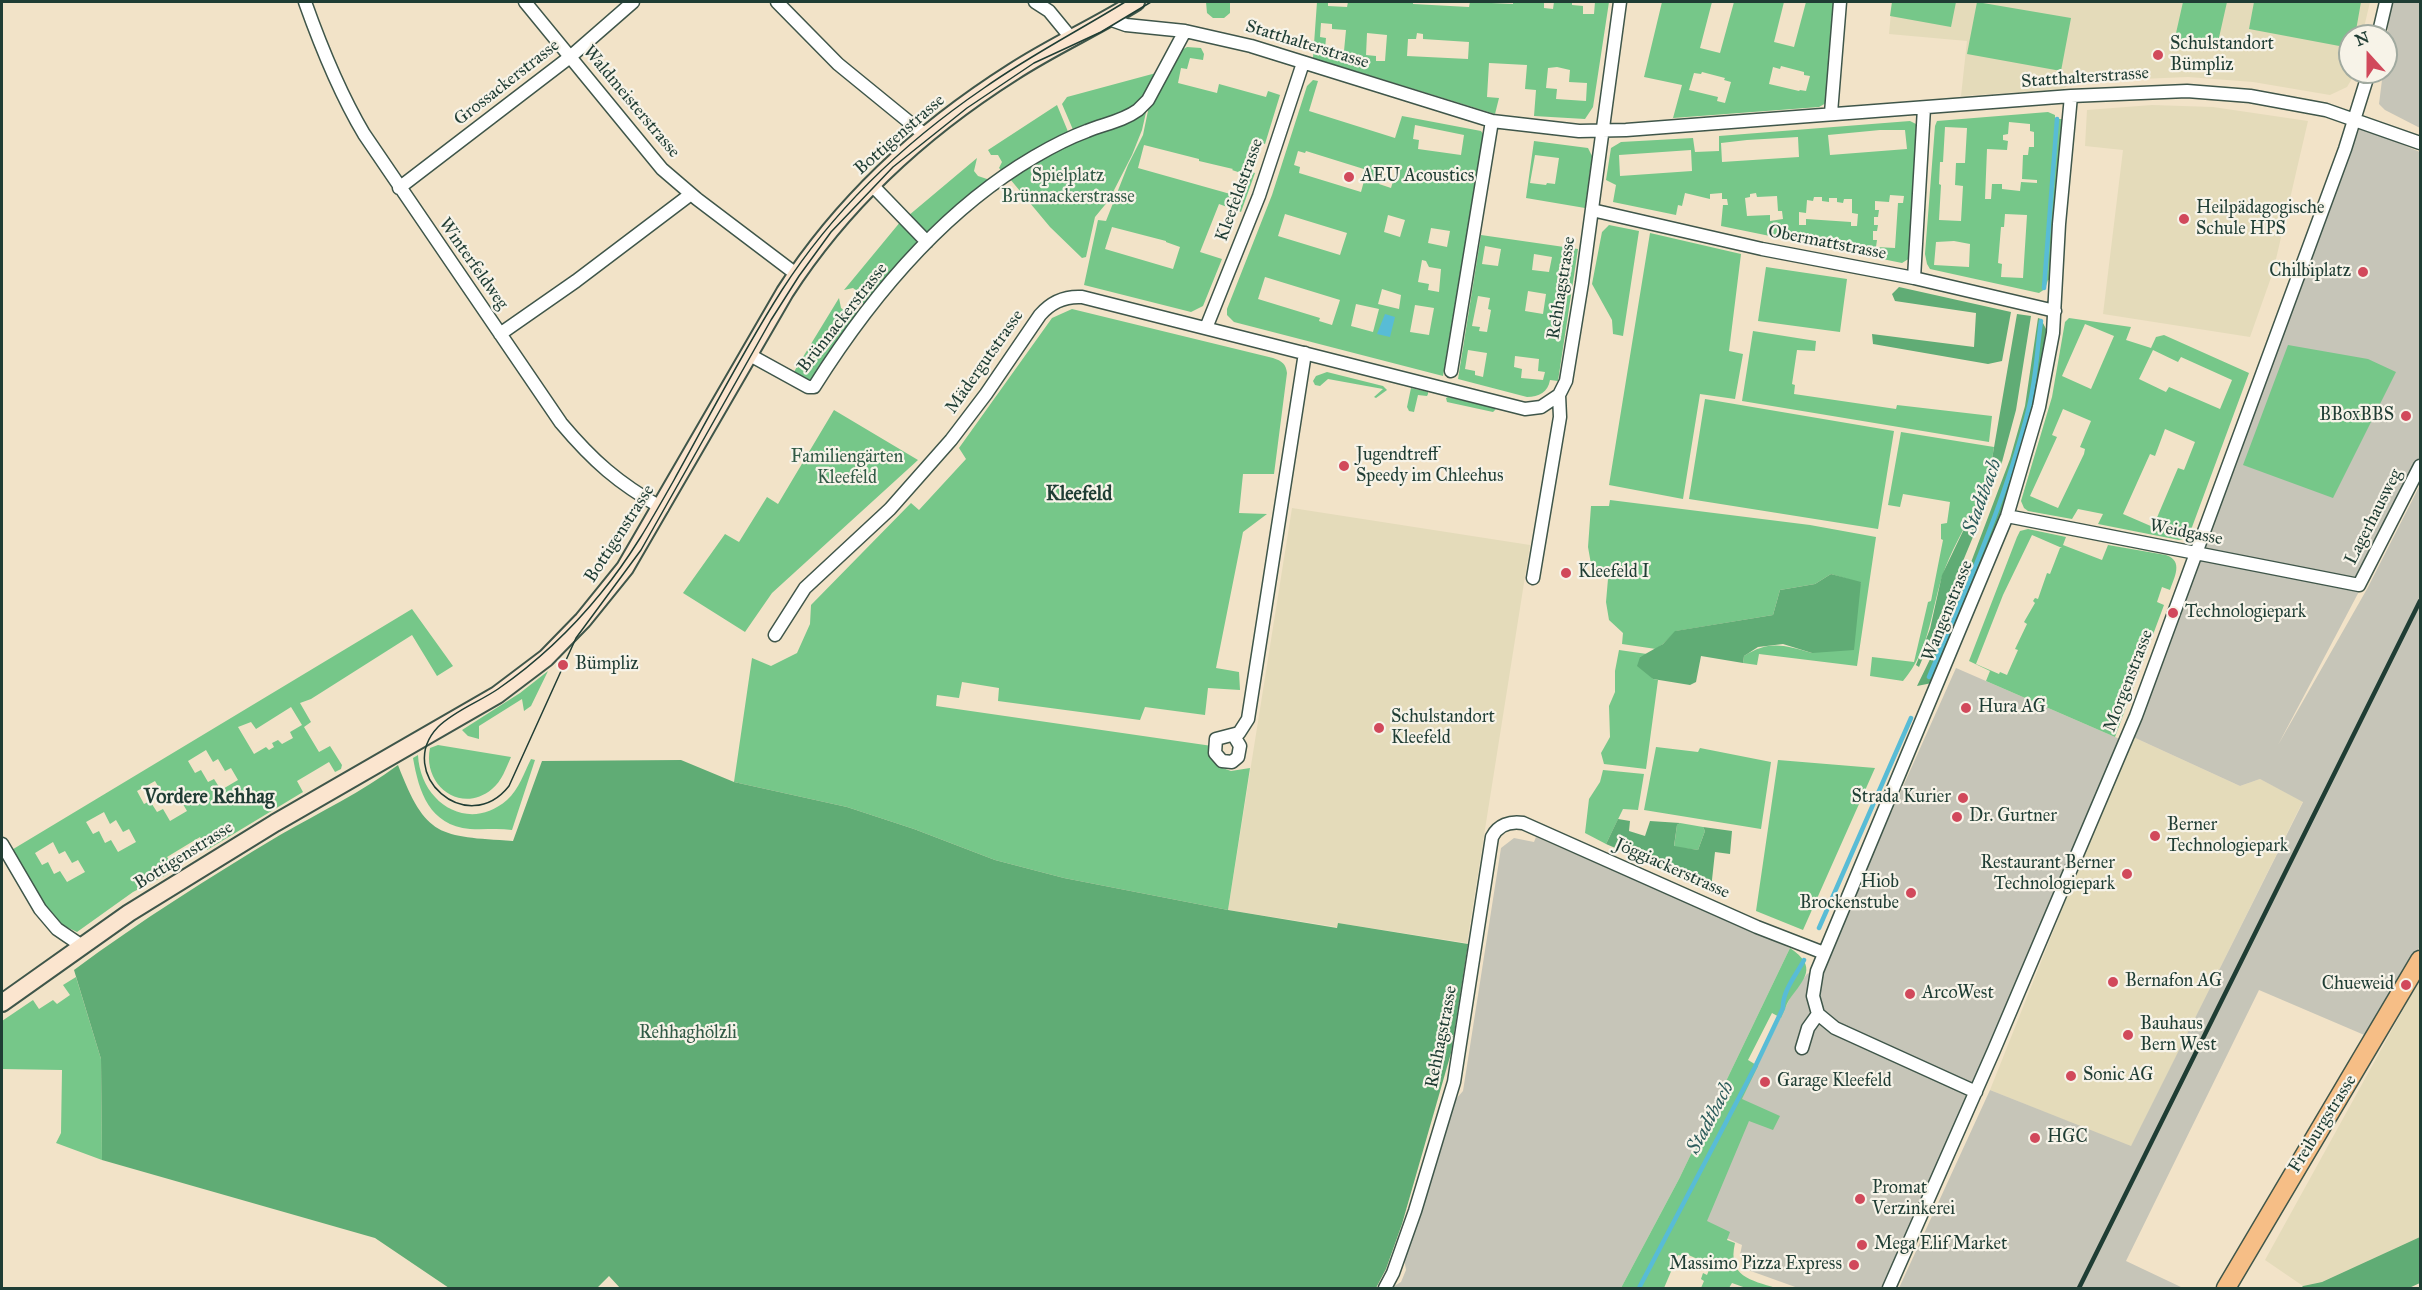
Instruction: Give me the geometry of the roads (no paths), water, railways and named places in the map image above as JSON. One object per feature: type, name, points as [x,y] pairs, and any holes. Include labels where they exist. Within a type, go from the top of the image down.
[{"type":"main road","name":"Freiburgstrasse","points":[[2226,1288],[2421,960]]},
{"type":"street","name":"Winterfeldweg","points":[[305,2],[318,40],[344,98],[364,134],[561,423],[582,448],[610,474],[662,508]]},
{"type":"street","name":"Waldmeisterstrasse","points":[[525,2],[657,163],[691,194],[796,274]]},
{"type":"street","name":"Grossackerstrasse","points":[[399,188],[570,57],[633,2]]},
{"type":"street","points":[[777,2],[831,58],[925,135]]},
{"type":"street","points":[[1035,2],[1049,11],[1072,39]]},
{"type":"street","name":"Bottigenstrasse","points":[[2,1003],[129,913],[275,823],[480,705],[514,683],[562,643],[626,568],[796,274],[829,231],[871,184],[925,135],[1012,73],[1109,20],[1136,2]]},
{"type":"street","name":"Rehhagstrasse","points":[[1533,578],[1560,417],[1559,395],[1566,381],[1592,210],[1620,2]]},
{"type":"street","points":[[1832,113],[1840,2]]},
{"type":"street","points":[[2381,24],[2386,2]]},
{"type":"street","name":"Statthalterstrasse","points":[[1109,20],[1126,25],[1185,31],[1251,46],[1492,121],[1567,130],[1602,131],[2157,91],[2216,92],[2289,102],[2354,119],[2421,143]]},
{"type":"street","name":"Brünnackerstrasse","points":[[748,354],[808,387],[814,387],[849,333],[927,242],[975,196],[1023,163],[1065,140],[1126,117],[1138,110],[1148,99],[1185,31]]},
{"type":"street","name":"Kleefeldstrasse","points":[[1206,328],[1259,196],[1304,63]]},
{"type":"street","name":"Morgenstrasse","points":[[1889,1288],[1976,1092],[2126,741],[2345,149],[2365,84]]},
{"type":"street","name":"Wangenstrasse","points":[[1818,1014],[1813,989],[1815,977],[2007,516],[2039,407],[2055,311],[2071,96]]},
{"type":"street","points":[[1914,278],[1924,108]]},
{"type":"street","points":[[1451,371],[1492,121]]},
{"type":"street","points":[[871,184],[927,242]]},
{"type":"street","points":[[500,334],[576,281],[691,194]]},
{"type":"street","name":"Obermattstrasse","points":[[1592,210],[1762,249],[1914,278],[2055,311]]},
{"type":"street","name":"Mädergutstrasse","points":[[775,636],[805,588],[890,510],[951,440],[1047,307],[1063,299],[1082,297],[1525,409],[1541,407],[1559,395]]},
{"type":"street","points":[[1234,736],[1243,730],[1248,719],[1305,352]]},
{"type":"street","name":"Lagerhausweg","points":[[2359,585],[2421,466]]},
{"type":"street","name":"Weidgasse","points":[[2007,516],[2359,585]]},
{"type":"street","name":"Jöggiackerstrasse","points":[[1505,825],[1519,822],[1530,826],[1757,927],[1824,953]]},
{"type":"street","name":"Rehhagstrasse","points":[[1385,1288],[1393,1273],[1415,1211],[1454,1082],[1492,837],[1505,825]]},
{"type":"street","points":[[2,844],[40,909],[57,929],[82,946]]},
{"type":"street","points":[[1802,1048],[1808,1028],[1818,1014],[1835,1029],[1976,1092]]},
{"type":"water","points":[[1385,314],[1395,317],[1390,337],[1377,334]]},
{"type":"waterway","name":"Stadtbach","points":[[2044,288],[2057,119]]},
{"type":"waterway","name":"Stadtbach","points":[[1929,677],[1984,544],[2020,442],[2035,375],[2041,321]]},
{"type":"waterway","name":"Stadtbach","points":[[1819,928],[1911,718]]},
{"type":"waterway","name":"Stadtbach","points":[[1639,1288],[1755,1067],[1783,1008],[1787,989],[1804,960]]},
{"type":"tram line","points":[[1125,2],[1018,65],[926,131],[873,179],[824,232],[782,290],[657,509],[612,580],[578,620],[540,657],[498,689],[451,716],[438,727],[427,745],[425,763],[430,780],[441,794],[456,803],[474,806],[492,801],[509,786],[576,638],[641,550],[771,320],[831,232],[893,167],[967,108],[1034,63],[1101,32],[1151,2]]},
{"type":"railway","points":[[2079,1288],[2420,601]]},
{"type":"place","name":"Schulstandort Bümpliz","points":[[2158,55]]},
{"type":"place","name":"AEU Acoustics","points":[[1349,177]]},
{"type":"place","name":"Heilpädagogische Schule HPS","points":[[2184,219]]},
{"type":"place","name":"Chilbiplatz","points":[[2363,272]]},
{"type":"place","name":"BBoxBBS","points":[[2406,416]]},
{"type":"place","name":"Jugendtreff Speedy im Chleehus","points":[[1344,466]]},
{"type":"place","name":"Kleefeld I","points":[[1566,573]]},
{"type":"place","name":"Technologiepark","points":[[2173,613]]},
{"type":"place","name":"Bümpliz","points":[[563,665]]},
{"type":"place","name":"Hura AG","points":[[1966,708]]},
{"type":"place","name":"Schulstandort Kleefeld","points":[[1379,728]]},
{"type":"place","name":"Strada Kurier","points":[[1963,798]]},
{"type":"place","name":"Dr. Gurtner","points":[[1957,817]]},
{"type":"place","name":"Berner Technologiepark","points":[[2155,836]]},
{"type":"place","name":"Restaurant Berner Technologiepark","points":[[2127,874]]},
{"type":"place","name":"Hiob Brockenstube","points":[[1911,893]]},
{"type":"place","name":"Bernafon AG","points":[[2113,982]]},
{"type":"place","name":"Chueweid","points":[[2406,985]]},
{"type":"place","name":"ArcoWest","points":[[1910,994]]},
{"type":"place","name":"Bauhaus Bern West","points":[[2128,1035]]},
{"type":"place","name":"Sonic AG","points":[[2071,1076]]},
{"type":"place","name":"Garage Kleefeld","points":[[1765,1082]]},
{"type":"place","name":"HGC","points":[[2035,1138]]},
{"type":"place","name":"Promat Verzinkerei","points":[[1860,1199]]},
{"type":"place","name":"Mega Elif Market","points":[[1862,1245]]},
{"type":"place","name":"Massimo Pizza Express","points":[[1854,1265]]},
{"type":"district","name":"Kleefeld","points":[[1079,495]]},
{"type":"district","name":"Vordere Rehhag","points":[[209,798]]},
{"type":"park label","name":"Spielplatz Brünnackerstrasse","points":[[1068,187]]},
{"type":"park label","name":"Familiengärten Kleefeld","points":[[847,468]]},
{"type":"park label","name":"Rehhaghölzli","points":[[688,1034]]}]
